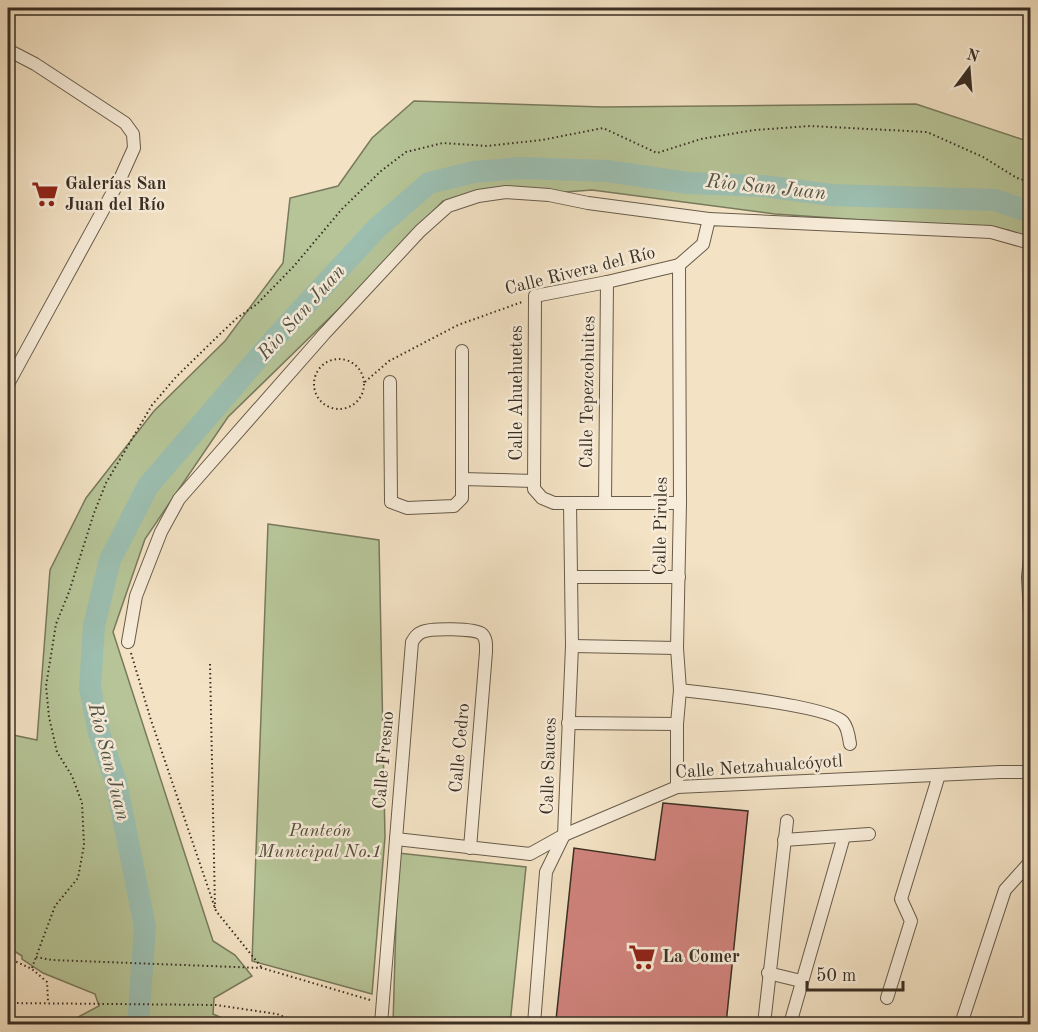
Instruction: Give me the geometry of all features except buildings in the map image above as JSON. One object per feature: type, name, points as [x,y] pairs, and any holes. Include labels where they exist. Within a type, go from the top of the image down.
[{"type":"street","points":[[8,50],[35,64],[125,123],[133,134],[134,148],[106,207],[8,384]]},
{"type":"street","points":[[128,642],[136,596],[160,532],[178,499],[325,333],[420,231],[448,206],[478,196],[506,192],[549,195],[588,203],[709,219],[991,232],[1030,243]]},
{"type":"street","points":[[679,265],[702,244],[709,219]]},
{"type":"street","name":"Calle Rivera del Río","points":[[536,296],[679,265]]},
{"type":"street","name":"Calle Pirules","points":[[676,788],[676,724],[680,690],[677,648],[680,503],[679,265]]},
{"type":"street","name":"Calle Tepezcohuites","points":[[605,502],[607,282]]},
{"type":"street","name":"Calle Ahuehuetes","points":[[534,485],[536,296]]},
{"type":"street","points":[[390,382],[391,502],[407,508],[454,506],[462,498],[462,351]]},
{"type":"street","points":[[462,479],[534,485],[542,498],[554,503],[680,503]]},
{"type":"street","name":"Calle Sauces","points":[[534,1024],[546,872],[564,835],[572,646],[570,504]]},
{"type":"street","points":[[1030,559],[1028,577],[1030,615]]},
{"type":"street","points":[[572,577],[679,577]]},
{"type":"street","name":"Calle Fresno","points":[[381,1024],[412,642],[417,634],[424,630],[472,630],[481,632],[486,639],[486,652]]},
{"type":"street","points":[[572,646],[677,648]]},
{"type":"street","name":"Calle Cedro","points":[[470,848],[486,652]]},
{"type":"street","points":[[680,690],[747,698],[829,713],[843,721],[848,731],[850,744]]},
{"type":"street","points":[[568,723],[676,724]]},
{"type":"street","name":"Calle Netzahualcóyotl","points":[[396,839],[530,854],[564,835],[676,788],[1030,772]]},
{"type":"street","points":[[887,998],[911,921],[901,899],[939,775]]},
{"type":"street","points":[[764,1024],[787,821]]},
{"type":"street","points":[[784,840],[869,834]]},
{"type":"street","points":[[790,1024],[844,836]]},
{"type":"street","points":[[961,1024],[1005,890],[1030,862]]},
{"type":"street","points":[[768,973],[801,981]]},
{"type":"path","name":"Calle Rivera del Río","points":[[365,382],[389,361],[458,325],[536,296]]},
{"type":"path","points":[[334,359],[343,359],[357,366],[363,373],[365,382],[364,390],[356,404],[339,410],[324,404],[318,398],[314,382],[320,367],[334,359]]},
{"type":"path","points":[[128,642],[150,717],[216,911],[262,968]]},
{"type":"path","points":[[210,664],[216,911]]},
{"type":"path","points":[[32,969],[36,957]]},
{"type":"path","points":[[8,958],[32,969],[47,982],[48,1003]]},
{"type":"path","points":[[52,960],[262,968],[384,1004]]},
{"type":"path","points":[[8,1003],[216,1005],[277,1014],[302,1024]]},
{"type":"green space","points":[[414,101],[603,107],[916,104],[1030,142],[1030,240],[1008,230],[775,214],[592,190],[443,201],[354,294],[228,417],[145,539],[113,632],[213,941],[235,955],[252,976],[214,998],[213,1014],[236,1024],[65,1024],[99,1006],[95,994],[43,973],[8,947],[8,734],[37,740],[50,570],[86,498],[154,411],[225,341],[283,263],[290,198],[338,186],[372,138]]},
{"type":"green space","name":"Panteón Municipal No.1","points":[[268,524],[379,540],[385,837],[372,994],[252,961]]},
{"type":"green space","points":[[398,853],[526,867],[510,1024],[393,1024]]},
{"type":"waterway","name":"Rio San Juan","points":[[138,1024],[145,927],[116,782],[99,733],[90,688],[94,626],[110,560],[148,486],[278,335],[377,228],[429,183],[474,172],[521,168],[607,171],[688,183],[763,186],[831,195],[995,200],[1030,212]]},
{"type":"place","name":"Galerías San Juan del Río","points":[[45,194]]},
{"type":"place","name":"La Comer","points":[[642,957]]}]
